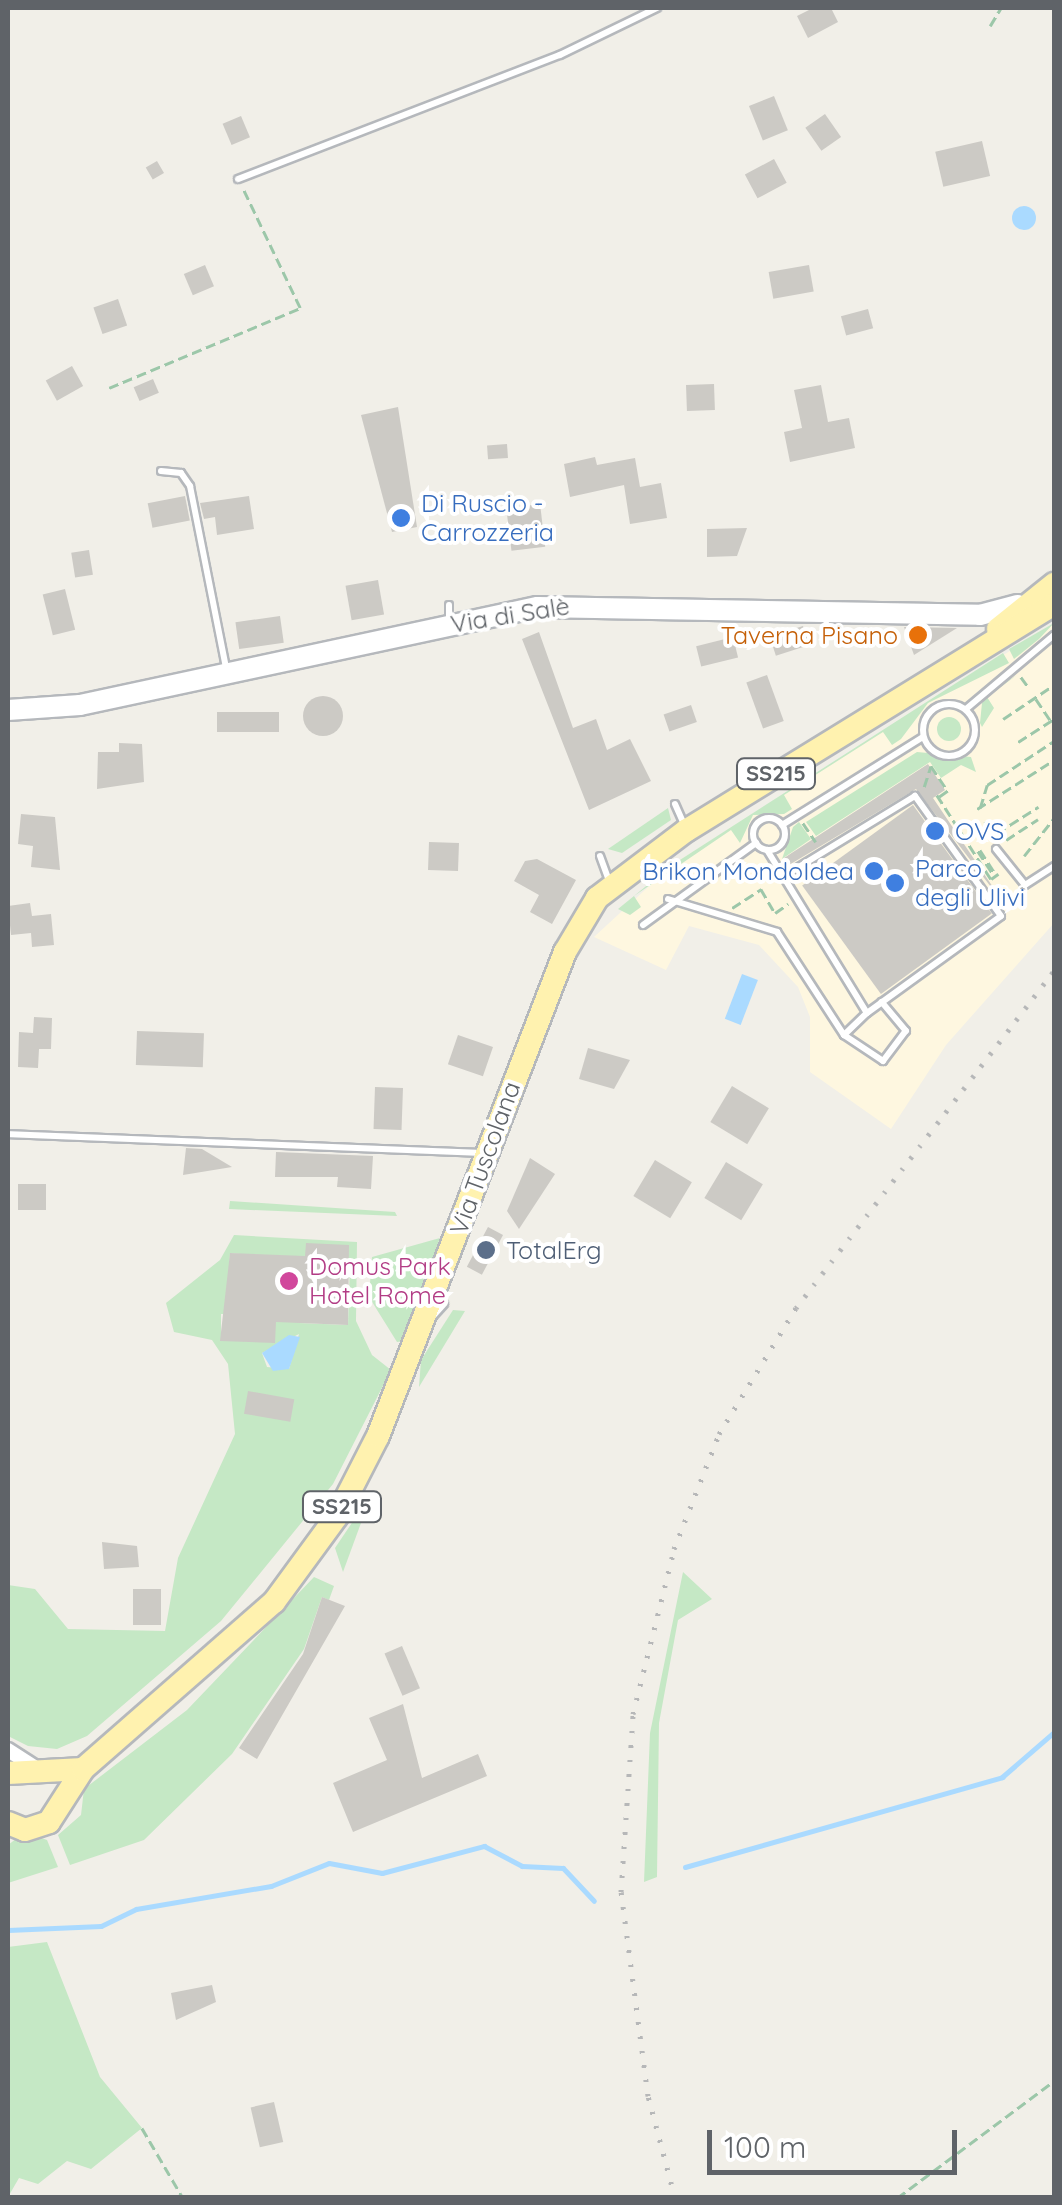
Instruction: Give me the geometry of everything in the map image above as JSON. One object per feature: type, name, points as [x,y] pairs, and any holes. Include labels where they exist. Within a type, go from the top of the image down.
[{"type":"main road","name":"Via Tuscolana","points":[[986,642],[1018,604],[1054,584]]},
{"type":"main road","name":"Via di Salè","points":[[8,710],[80,705],[227,674],[449,614],[980,615],[1018,604]]},
{"type":"main road","name":"Via Tuscolana","points":[[58,1806],[83,1769],[214,1661],[304,1564],[358,1480],[486,1166],[564,952],[611,886],[686,830],[986,642],[1054,604]]},
{"type":"main road","points":[[8,1774],[37,1768],[83,1769]]},
{"type":"main road","points":[[11,1828],[44,1826],[58,1806],[55,1782],[37,1768]]},
{"type":"street","points":[[8,1750],[37,1768]]},
{"type":"lane","points":[[238,179],[560,55],[657,8]]},
{"type":"lane","points":[[161,471],[181,473],[190,486],[227,674]]},
{"type":"lane","points":[[644,924],[668,899],[756,843],[760,821],[782,825],[924,736],[935,708],[966,710],[1054,636]]},
{"type":"lane","points":[[924,736],[937,753],[965,750],[975,734],[966,710]]},
{"type":"lane","points":[[784,876],[902,798],[924,802],[1000,916],[867,1013],[844,1035]]},
{"type":"lane","points":[[675,804],[686,830]]},
{"type":"lane","points":[[767,850],[782,842],[782,825]]},
{"type":"lane","points":[[756,843],[767,850],[784,876],[867,1013]]},
{"type":"lane","points":[[996,849],[1025,885],[1054,866]]},
{"type":"lane","points":[[600,856],[611,886]]},
{"type":"lane","points":[[668,899],[776,932],[844,1035],[875,1059],[892,1056],[906,1031],[882,1002]]},
{"type":"lane","points":[[8,1134],[486,1166]]},
{"type":"lane","points":[[422,1326],[444,1304]]},
{"type":"path","points":[[990,26],[1001,8]]},
{"type":"path","points":[[109,388],[300,308],[238,179]]},
{"type":"path","points":[[1020,676],[1029,688]]},
{"type":"path","points":[[1003,719],[1054,685]]},
{"type":"path","points":[[1018,742],[1052,720],[1035,698]]},
{"type":"path","points":[[1054,741],[992,780],[979,808],[1054,760]]},
{"type":"path","points":[[930,782],[922,771],[931,766],[948,791],[938,796],[978,851],[991,879],[996,874]]},
{"type":"path","points":[[996,834],[1038,806]]},
{"type":"path","points":[[955,823],[963,818]]},
{"type":"path","points":[[985,821],[1002,842],[1038,818]]},
{"type":"path","points":[[1024,856],[1054,818]]},
{"type":"path","points":[[802,822],[814,838]]},
{"type":"path","points":[[963,835],[970,830]]},
{"type":"path","points":[[978,851],[985,853]]},
{"type":"path","points":[[720,915],[761,889],[775,913],[790,903]]},
{"type":"path","points":[[897,2198],[1054,2081]]},
{"type":"path","points":[[142,2128],[183,2198]]},
{"type":"shaded area","points":[[1054,623],[1054,923],[946,1045],[891,1129],[810,1072],[810,1017],[798,987],[759,945],[689,926],[666,970],[594,937],[672,865]]},
{"type":"green space","points":[[1054,623],[1039,639],[1014,659],[1009,649]]},
{"type":"green space","points":[[1003,653],[1009,663],[928,703],[892,745],[883,732],[784,795],[792,809],[784,814],[753,815],[740,843],[731,830],[634,896],[641,907],[630,915],[618,909],[672,865]]},
{"type":"green space","points":[[1017,675],[987,697],[994,708],[982,727],[982,703],[988,694]]},
{"type":"green space","points":[[949,717],[958,720],[958,738],[949,741],[940,738],[937,729],[940,720]]},
{"type":"green space","points":[[917,752],[971,757],[976,772],[961,765],[941,778],[930,762],[816,836],[806,822]]},
{"type":"green space","points":[[668,808],[671,820],[622,853],[608,849]]},
{"type":"green space","points":[[799,822],[811,839],[782,859],[793,827]]},
{"type":"green space","points":[[230,1201],[395,1212],[397,1216],[229,1209]]},
{"type":"green space","points":[[234,1235],[357,1242],[356,1321],[372,1355],[391,1370],[333,1484],[221,1621],[87,1736],[57,1749],[28,1746],[8,1736],[8,1585],[35,1589],[68,1629],[165,1631],[178,1558],[235,1434],[228,1364],[212,1340],[174,1332],[166,1303],[220,1260]],"holes":[[[230,1253],[350,1264],[348,1325],[299,1323],[300,1300],[228,1297]],[[221,1314],[275,1316],[221,1341]],[[299,1334],[289,1369],[267,1367],[262,1353]]]},
{"type":"green space","points":[[440,1238],[404,1341],[397,1342],[369,1297],[372,1257]]},
{"type":"green space","points":[[453,1310],[465,1311],[419,1387],[421,1360]]},
{"type":"green space","points":[[372,1493],[343,1572],[335,1548]]},
{"type":"green space","points":[[683,1572],[712,1599],[678,1620],[659,1723],[657,1877],[644,1882],[650,1733]]},
{"type":"green space","points":[[314,1577],[334,1586],[329,1600],[322,1597],[304,1649],[232,1754],[144,1840],[70,1865],[58,1835],[81,1815],[84,1789],[187,1710]]},
{"type":"green space","points":[[25,1832],[47,1840],[58,1867],[8,1883],[8,1845]]},
{"type":"green space","points":[[47,1942],[100,2077],[142,2128],[91,2169],[67,2161],[38,2184],[19,2178],[8,2197],[8,1947]]},
{"type":"water","points":[[1024,206],[1036,218],[1024,230],[1012,218]]},
{"type":"water","points":[[742,974],[758,980],[741,1025],[725,1019]]},
{"type":"water","points":[[289,1335],[300,1337],[289,1369],[273,1371],[262,1353]]},
{"type":"building","points":[[813,8],[831,8],[838,22],[808,38],[797,16]]},
{"type":"building","points":[[774,96],[788,130],[763,140],[749,106]]},
{"type":"building","points":[[825,114],[841,137],[821,151],[805,128]]},
{"type":"building","points":[[241,116],[250,137],[232,145],[223,124]]},
{"type":"building","points":[[982,141],[990,176],[943,187],[935,152]]},
{"type":"building","points":[[774,159],[787,183],[758,198],[745,174]]},
{"type":"building","points":[[157,161],[164,173],[153,180],[146,168]]},
{"type":"building","points":[[205,265],[214,286],[193,295],[184,274]]},
{"type":"building","points":[[809,265],[814,292],[773,299],[769,272]]},
{"type":"building","points":[[118,299],[127,325],[103,334],[93,307]]},
{"type":"building","points":[[868,309],[873,328],[846,336],[841,316]]},
{"type":"building","points":[[72,366],[83,386],[57,401],[46,381]]},
{"type":"building","points":[[153,379],[159,393],[140,401],[134,387]]},
{"type":"building","points":[[714,384],[715,410],[687,411],[686,385]]},
{"type":"building","points":[[821,385],[828,422],[849,418],[855,448],[790,462],[784,432],[802,428],[794,390]]},
{"type":"building","points":[[398,407],[417,527],[392,532],[361,415]]},
{"type":"building","points":[[507,444],[508,458],[488,459],[487,445]]},
{"type":"building","points":[[595,457],[597,465],[635,458],[640,487],[661,483],[667,518],[630,524],[624,485],[570,497],[564,464]]},
{"type":"building","points":[[185,496],[190,521],[152,528],[148,503]]},
{"type":"building","points":[[249,496],[254,529],[217,535],[215,517],[204,519],[200,503]]},
{"type":"building","points":[[540,504],[545,547],[511,551],[506,508]]},
{"type":"building","points":[[747,528],[737,556],[707,557],[707,529]]},
{"type":"building","points":[[89,550],[93,575],[75,578],[71,553]]},
{"type":"building","points":[[378,580],[384,614],[352,620],[346,586]]},
{"type":"building","points":[[65,589],[75,630],[53,635],[43,595]]},
{"type":"building","points":[[280,616],[284,643],[239,649],[235,622]]},
{"type":"building","points":[[803,626],[809,645],[776,656],[770,637]]},
{"type":"building","points":[[904,627],[957,628],[914,655]]},
{"type":"building","points":[[539,632],[573,728],[596,719],[607,750],[630,739],[651,781],[589,810],[522,639]]},
{"type":"building","points":[[733,637],[738,657],[701,667],[696,646]]},
{"type":"building","points":[[767,675],[784,721],[763,729],[746,683]]},
{"type":"building","points":[[323,696],[337,702],[343,716],[337,730],[323,736],[309,730],[303,716],[309,702]]},
{"type":"building","points":[[691,705],[697,722],[669,731],[664,714]]},
{"type":"building","points":[[217,712],[279,712],[279,732],[217,732]]},
{"type":"building","points":[[119,743],[142,744],[144,782],[97,789],[98,752],[119,752]]},
{"type":"building","points":[[928,764],[945,790],[933,798],[1007,908],[916,789],[789,865],[784,858]]},
{"type":"building","name":"Parco degli Ulivi","points":[[913,805],[992,913],[881,994],[802,886]]},
{"type":"building","points":[[21,814],[55,817],[60,870],[31,867],[33,846],[18,844]]},
{"type":"building","points":[[429,842],[459,843],[458,871],[428,870]]},
{"type":"building","points":[[537,859],[576,880],[552,924],[530,912],[539,895],[514,881],[525,861]]},
{"type":"building","points":[[30,903],[32,916],[51,914],[54,945],[32,947],[31,933],[11,935],[8,906]]},
{"type":"building","points":[[34,1017],[52,1018],[51,1049],[39,1049],[38,1068],[18,1067],[19,1032],[33,1033]]},
{"type":"building","points":[[137,1031],[204,1033],[203,1067],[136,1065]]},
{"type":"building","points":[[458,1035],[493,1047],[483,1076],[448,1064]]},
{"type":"building","points":[[588,1048],[630,1060],[614,1089],[579,1079]]},
{"type":"building","points":[[732,1086],[769,1108],[747,1144],[710,1122]]},
{"type":"building","points":[[375,1087],[403,1088],[402,1130],[374,1129]]},
{"type":"building","points":[[186,1148],[202,1149],[232,1167],[183,1175]]},
{"type":"building","points":[[276,1152],[373,1156],[371,1189],[337,1187],[338,1177],[275,1177]]},
{"type":"building","points":[[530,1158],[555,1174],[519,1229],[507,1211]]},
{"type":"building","points":[[655,1160],[692,1182],[670,1218],[633,1196]]},
{"type":"building","points":[[726,1162],[763,1184],[741,1220],[704,1198]]},
{"type":"building","points":[[18,1184],[46,1184],[46,1210],[18,1210]]},
{"type":"building","points":[[488,1227],[503,1235],[482,1275],[467,1267]]},
{"type":"building","name":"Domus Park Hotel Rome","points":[[306,1243],[349,1245],[348,1325],[276,1322],[275,1343],[220,1341],[230,1253],[305,1256]]},
{"type":"building","points":[[248,1391],[294,1399],[290,1422],[244,1414]]},
{"type":"building","points":[[102,1542],[137,1546],[139,1567],[104,1569]]},
{"type":"building","points":[[133,1589],[161,1589],[161,1625],[133,1625]]},
{"type":"building","points":[[322,1597],[345,1606],[257,1759],[239,1748],[303,1654]]},
{"type":"building","points":[[402,1646],[420,1688],[402,1696],[385,1653]]},
{"type":"building","points":[[403,1704],[422,1778],[478,1754],[487,1776],[353,1832],[333,1783],[387,1760],[369,1718]]},
{"type":"building","points":[[212,1985],[216,2002],[176,2020],[171,1993]]},
{"type":"building","points":[[274,2102],[283,2142],[260,2147],[251,2107]]},
{"type":"waterway","points":[[685,1867],[1002,1777],[1054,1732]]},
{"type":"waterway","points":[[8,1930],[101,1926],[136,1909],[271,1886],[329,1863],[382,1873],[484,1846],[522,1866],[563,1868],[594,1901]]},
{"type":"railway","points":[[675,2198],[648,2096],[621,1892],[633,1714],[674,1549],[719,1434],[796,1308],[1054,971]]},
{"type":"place","name":"Di Ruscio - Carrozzeria","points":[[401,518]]},
{"type":"place","name":"Taverna Pisano","points":[[918,635]]},
{"type":"place","name":"OVS","points":[[935,831]]},
{"type":"place","name":"Brikon MondoIdea","points":[[874,871]]},
{"type":"place","name":"Parco degli Ulivi","points":[[895,883]]},
{"type":"place","name":"TotalErg","points":[[486,1250]]},
{"type":"place","name":"Domus Park Hotel Rome","points":[[289,1281]]}]
